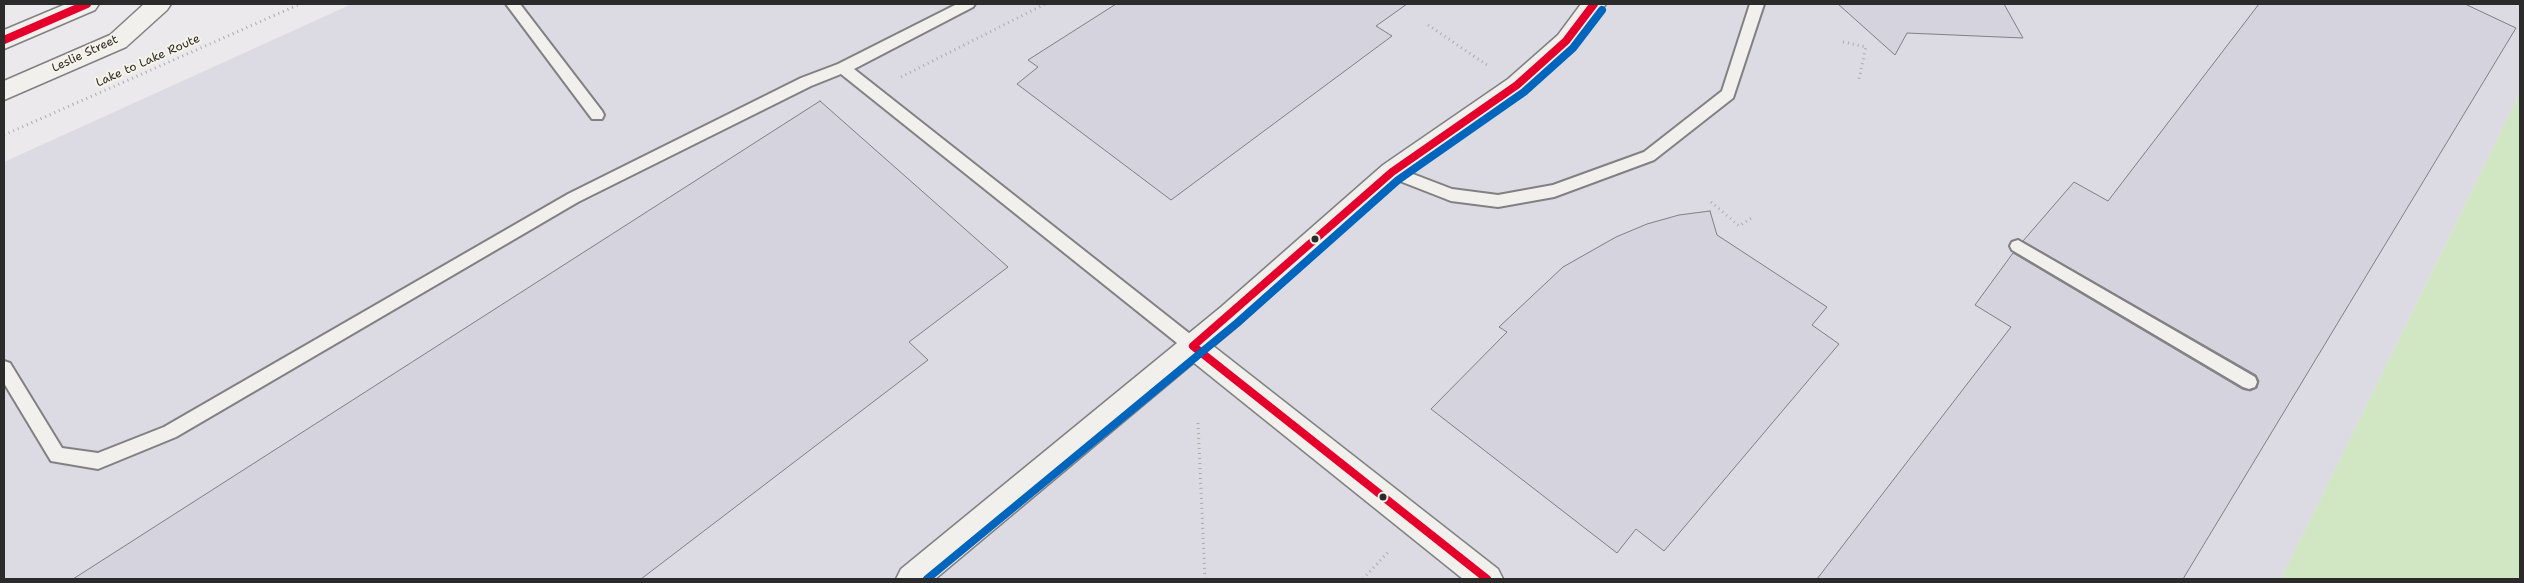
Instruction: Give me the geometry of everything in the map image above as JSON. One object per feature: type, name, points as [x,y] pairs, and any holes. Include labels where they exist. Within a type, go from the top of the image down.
[{"type":"street","points":[[4,40],[87,4]]},
{"type":"street","name":"Leslie Street","points":[[4,91],[118,41],[159,4]]},
{"type":"street","points":[[912,579],[1231,315],[1392,172],[1516,85],[1566,40],[1594,4]]},
{"type":"street","points":[[1193,346],[1487,579]]},
{"type":"lane","points":[[513,4],[597,115]]},
{"type":"lane","points":[[4,368],[57,455],[98,461],[170,432],[573,198],[806,82],[843,68],[968,4]]},
{"type":"lane","points":[[1392,172],[1451,194],[1498,201],[1554,191],[1649,156],[1728,94],[1757,4]]},
{"type":"lane","points":[[843,68],[1193,346]]},
{"type":"lane","points":[[2018,246],[2248,382]]},
{"type":"path","name":"Lake to Lake Route","points":[[4,135],[300,4]]},
{"type":"path","points":[[872,92],[1045,4]]},
{"type":"path","points":[[1428,25],[1516,85]]},
{"type":"path","points":[[1843,42],[1866,47],[1859,79]]},
{"type":"path","points":[[1711,202],[1739,226],[1752,217]]},
{"type":"path","points":[[1198,423],[1205,579]]},
{"type":"shaded area","points":[[352,4],[2520,4],[2520,93],[2281,579],[4,579],[4,162]]},
{"type":"green space","points":[[2520,93],[2520,579],[2281,579]]},
{"type":"building","points":[[1116,4],[1407,4],[1376,26],[1392,36],[1171,200],[1017,84],[1038,67],[1028,60]]},
{"type":"building","points":[[1838,4],[2004,4],[2023,38],[1907,33],[1895,55]]},
{"type":"building","points":[[2259,4],[2465,4],[2516,28],[2183,579],[1817,579],[2011,327],[1975,305],[2013,253],[2242,389],[2250,391],[2257,388],[2259,381],[2256,375],[2023,241],[2074,182],[2108,201]]},
{"type":"building","points":[[820,101],[1008,267],[909,342],[928,360],[641,579],[73,579]]},
{"type":"building","points":[[1710,211],[1717,235],[1827,307],[1812,325],[1839,344],[1664,551],[1636,529],[1617,553],[1431,409],[1507,332],[1499,327],[1563,267],[1616,237],[1647,224],[1679,215]]},
{"type":"transit line","points":[[4,40],[87,4]]},
{"type":"transit line","points":[[1193,346],[1392,172],[1517,85],[1566,41],[1594,4]]},
{"type":"transit line","points":[[927,579],[1237,323],[1398,180],[1524,92],[1573,48],[1602,10]]},
{"type":"transit line","points":[[1193,346],[1487,579]]}]
